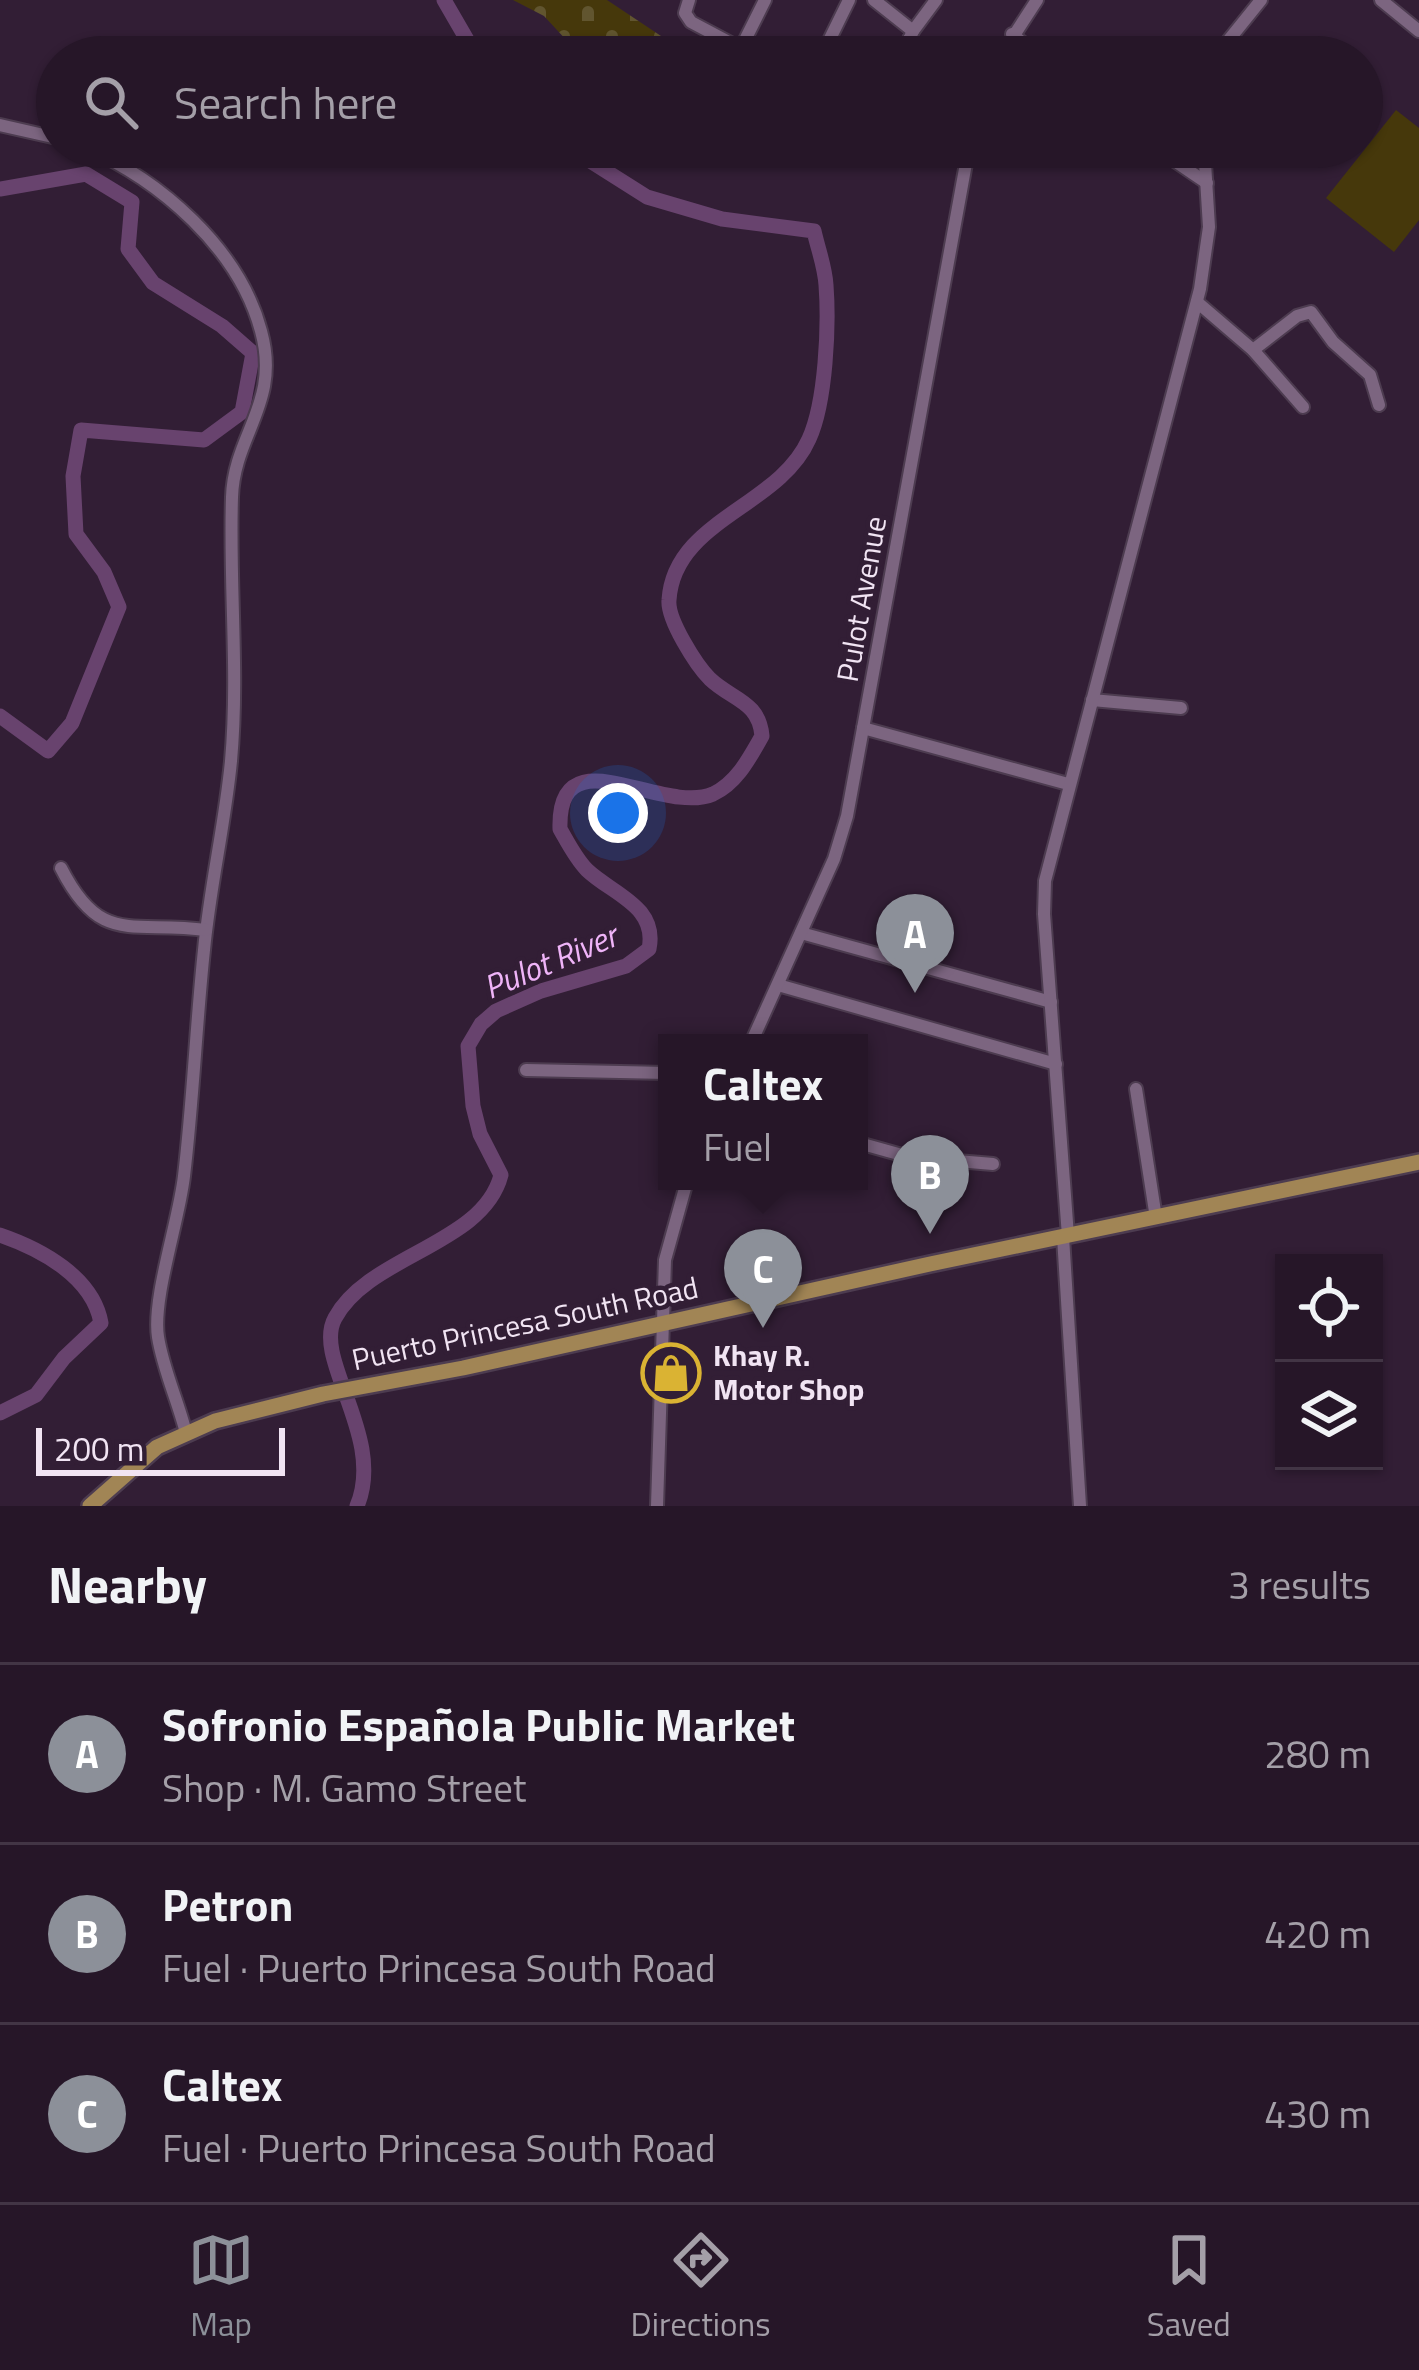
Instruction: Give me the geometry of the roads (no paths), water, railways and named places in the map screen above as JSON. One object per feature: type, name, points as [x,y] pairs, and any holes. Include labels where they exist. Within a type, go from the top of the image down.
[{"type":"main road","name":"Puerto Princesa South Road","points":[[90,1506],[143,1457],[215,1421],[323,1394],[1419,1162]]},
{"type":"street","points":[[747,36],[765,0]]},
{"type":"street","points":[[831,36],[849,0]]},
{"type":"street","points":[[874,0],[911,35],[936,0]]},
{"type":"street","points":[[1014,36],[1037,0]]},
{"type":"street","points":[[1232,36],[1262,0]]},
{"type":"street","points":[[1381,0],[1419,31]]},
{"type":"street","points":[[687,6],[691,22],[718,36]]},
{"type":"street","points":[[0,125],[36,133]]},
{"type":"street","points":[[124,168],[217,247],[248,297],[268,366],[265,394],[233,478],[232,751],[206,930],[185,1173],[158,1310],[158,1337],[186,1433]]},
{"type":"street","name":"Pulot Avenue","points":[[755,1034],[842,835],[965,168]]},
{"type":"street","points":[[1185,168],[1207,183]]},
{"type":"street","points":[[1080,1506],[1045,881],[1197,302],[1209,227],[1206,168]]},
{"type":"street","points":[[1197,302],[1253,350],[1303,407]]},
{"type":"street","points":[[1253,350],[1303,312],[1311,312],[1333,342],[1370,375],[1379,405]]},
{"type":"street","points":[[1092,700],[1181,708]]},
{"type":"street","points":[[863,728],[1068,784]]},
{"type":"street","points":[[61,868],[89,912],[111,925],[206,930]]},
{"type":"street","points":[[801,933],[1052,1002]]},
{"type":"street","points":[[778,985],[1056,1064]]},
{"type":"street","points":[[526,1070],[658,1073]]},
{"type":"street","points":[[1136,1089],[1156,1218]]},
{"type":"street","points":[[868,1146],[909,1157],[993,1164]]},
{"type":"street","points":[[658,1506],[668,1238],[684,1190]]},
{"type":"waterway","name":"Pulot River","points":[[444,0],[465,36]]},
{"type":"waterway","name":"Pulot River","points":[[357,1506],[363,1453],[333,1355],[335,1318],[373,1279],[450,1234],[490,1199],[501,1175],[480,1134],[468,1046],[496,1011],[541,991],[626,966],[649,949],[650,934],[640,911],[587,870],[569,845],[560,829],[564,801],[575,786],[593,781],[691,798],[713,794],[736,776],[762,736],[750,708],[710,679],[697,663],[677,630],[669,600],[675,573],[689,551],[775,482],[809,439],[823,385],[826,342],[826,285],[814,231],[722,219],[647,197],[601,168]]},
{"type":"waterway","points":[[0,189],[86,174],[132,202],[128,249],[153,283],[222,326],[253,353],[242,412],[204,440],[81,430],[73,476],[76,534],[104,572],[119,607],[72,723],[48,751],[0,716]]},
{"type":"waterway","points":[[0,1235],[63,1267],[88,1292],[101,1323],[64,1358],[36,1395],[0,1413]]},
{"type":"place","name":"Sofronio Española Public Market","points":[[915,993]]},
{"type":"place","name":"Petron","points":[[930,1234]]},
{"type":"place","name":"Caltex","points":[[763,1328]]},
{"type":"place","name":"Khay R. Motor Shop","points":[[671,1373]]}]
